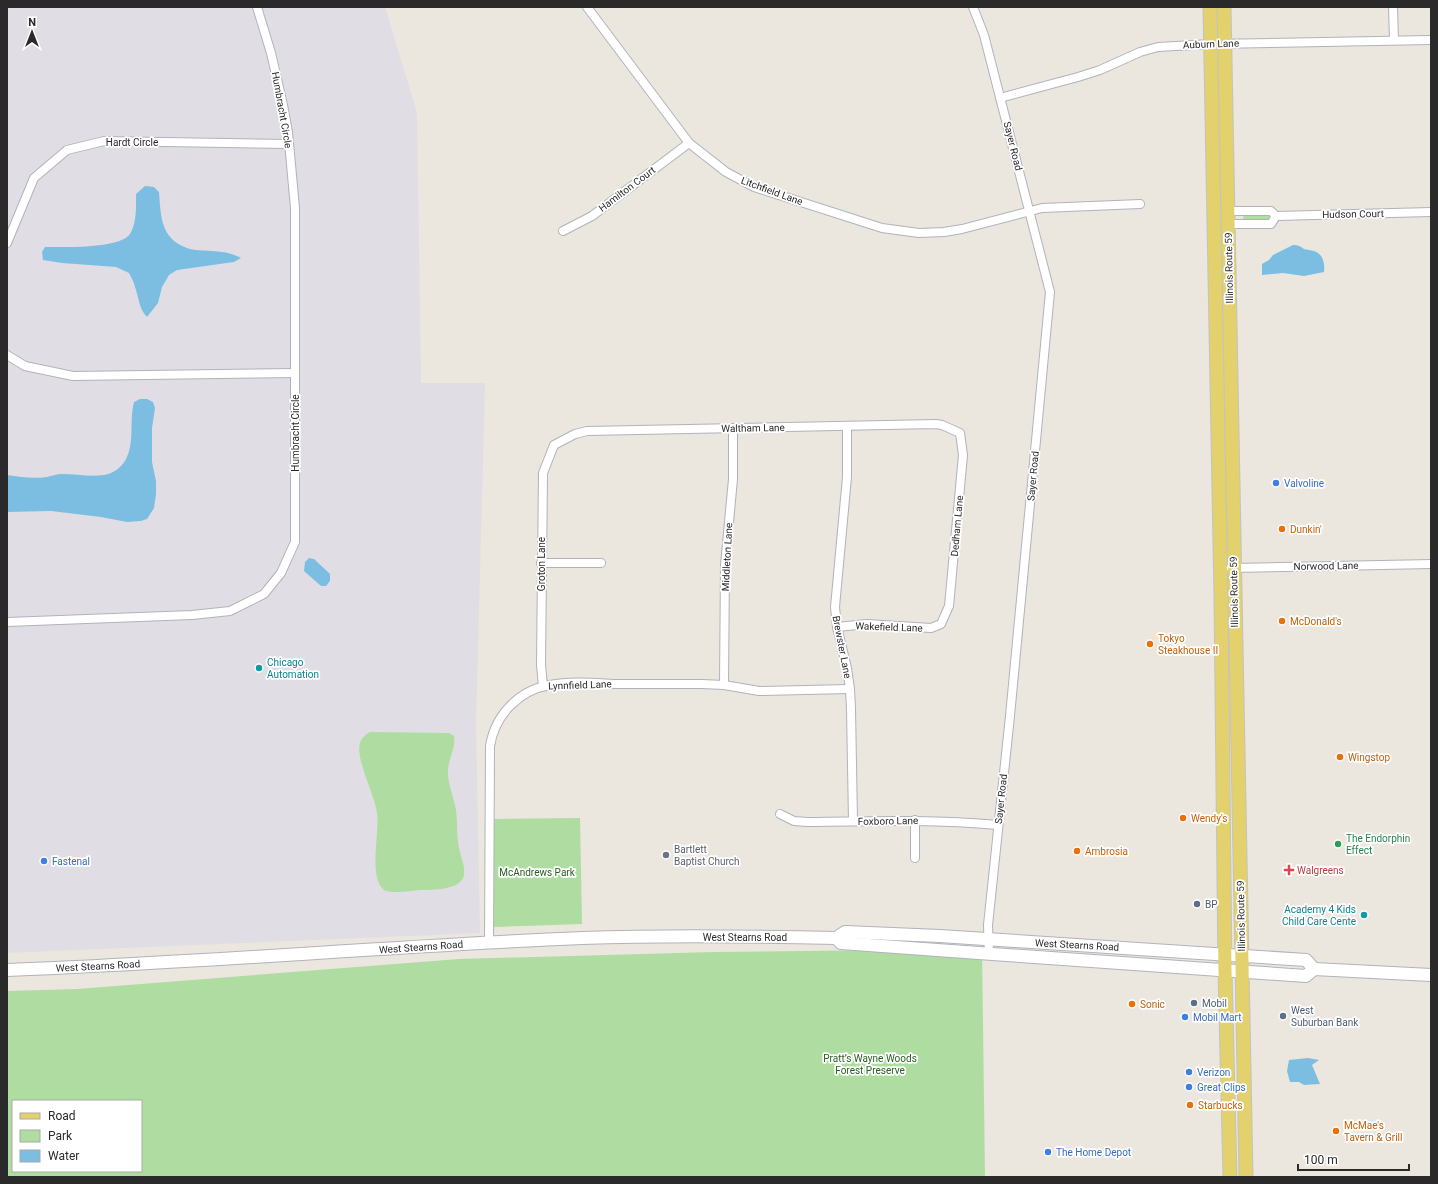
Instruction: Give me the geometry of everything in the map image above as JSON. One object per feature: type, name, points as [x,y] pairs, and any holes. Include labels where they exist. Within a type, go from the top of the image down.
[{"type":"main road","name":"Illinois Route 59","points":[[1210,7],[1220,568],[1224,954],[1230,1177]]},
{"type":"main road","name":"Illinois Route 59","points":[[1224,7],[1246,1177]]},
{"type":"main road","name":"West Stearns Road","points":[[7,970],[108,966],[489,943],[632,937],[760,936],[836,938],[845,932],[988,939],[1306,960],[1314,969]]},
{"type":"main road","name":"West Stearns Road","points":[[836,938],[841,943],[989,955],[1225,971],[1306,976],[1314,969],[1431,975]]},
{"type":"street","name":"Humbracht Circle","points":[[7,622],[192,615],[230,610],[264,594],[281,573],[295,542],[296,226],[289,144],[283,105],[271,53],[257,7]]},
{"type":"street","name":"Litchfield Lane","points":[[587,7],[689,143],[726,172],[754,186],[869,224],[892,230],[919,233],[944,232],[962,229],[1042,208],[1140,204]]},
{"type":"street","name":"Sayer Road","points":[[973,7],[984,35],[1050,292],[1015,669],[988,925],[989,955]]},
{"type":"street","points":[[1393,7],[1394,40]]},
{"type":"street","name":"Auburn Lane","points":[[1000,98],[1078,77],[1100,70],[1152,49],[1170,46],[1431,40]]},
{"type":"street","name":"Hardt Circle","points":[[7,243],[34,178],[67,150],[104,141],[289,144]]},
{"type":"street","name":"Hamilton Court","points":[[563,231],[592,216],[689,143]]},
{"type":"street","name":"Hudson Court","points":[[1228,211],[1270,211],[1276,216],[1431,212]]},
{"type":"street","name":"Hudson Court","points":[[1228,224],[1271,224],[1276,216]]},
{"type":"street","points":[[7,355],[25,366],[73,376],[295,373]]},
{"type":"street","name":"Waltham Lane","points":[[554,445],[575,434],[587,431],[936,424],[954,430]]},
{"type":"street","name":"Brewster Lane","points":[[847,426],[847,477],[836,599],[836,627],[847,668],[850,689],[853,821]]},
{"type":"street","name":"Middleton Lane","points":[[724,685],[725,565],[732,479],[733,428]]},
{"type":"street","name":"Dedham Lane","points":[[942,624],[949,606],[963,455],[960,433],[954,430]]},
{"type":"street","name":"Groton Lane","points":[[543,686],[541,665],[541,563],[543,473],[554,445]]},
{"type":"street","points":[[541,563],[601,563]]},
{"type":"street","name":"Norwood Lane","points":[[1220,568],[1431,564]]},
{"type":"street","name":"Wakefield Lane","points":[[836,627],[867,624],[931,628],[942,624]]},
{"type":"street","name":"Lynnfield Lane","points":[[489,943],[489,766],[491,739],[496,725],[509,706],[528,692],[543,686],[568,684],[702,684],[724,685],[759,691],[850,689]]},
{"type":"street","name":"Foxboro Lane","points":[[780,814],[794,821],[808,822],[915,820],[998,825]]},
{"type":"street","points":[[914,858],[915,820]]},
{"type":"shaded area","points":[[7,7],[385,7],[417,113],[421,383],[485,383],[476,724],[480,933],[7,953]]},
{"type":"green space","points":[[1268,214],[1270,217],[1268,220],[1243,219],[1244,215]]},
{"type":"green space","points":[[370,732],[449,733],[454,736],[454,744],[448,774],[456,810],[458,842],[464,871],[463,878],[457,884],[441,889],[396,892],[384,890],[379,884],[376,865],[377,813],[360,758],[359,750],[362,739]]},
{"type":"green space","name":"McAndrews Park","points":[[580,818],[582,924],[493,927],[493,819]]},
{"type":"green space","name":"Pratt’s Wayne Woods Forest Preserve","points":[[982,949],[985,1177],[7,1177],[7,991],[77,989],[459,959],[714,952]]},
{"type":"water","points":[[145,186],[154,187],[159,192],[160,209],[164,225],[167,232],[178,244],[190,249],[226,253],[241,258],[234,262],[177,270],[169,275],[162,287],[158,303],[147,317],[141,307],[134,283],[129,273],[116,267],[43,260],[42,252],[45,247],[103,245],[124,239],[130,234],[134,225],[136,214],[136,194]]},
{"type":"water","points":[[1293,245],[1320,254],[1324,262],[1324,272],[1304,276],[1283,273],[1262,275],[1262,264],[1269,260],[1273,255]]},
{"type":"water","points":[[140,399],[147,399],[153,402],[155,408],[152,428],[152,462],[156,481],[156,494],[154,508],[147,519],[127,522],[101,517],[51,511],[7,512],[7,475],[37,478],[62,474],[99,476],[114,472],[120,467],[129,452],[134,402]]},
{"type":"water","points":[[309,558],[314,559],[330,574],[330,581],[326,586],[321,586],[304,571],[305,562]]},
{"type":"water","points":[[1308,1058],[1319,1060],[1312,1065],[1320,1084],[1304,1085],[1299,1082],[1290,1082],[1287,1071],[1289,1060]]},
{"type":"place","name":"Valvoline","points":[[1276,483]]},
{"type":"place","name":"Dunkin'","points":[[1282,529]]},
{"type":"place","name":"McDonald's","points":[[1282,621]]},
{"type":"place","name":"Tokyo Steakhouse II","points":[[1150,644]]},
{"type":"place","name":"Chicago Automation","points":[[259,668]]},
{"type":"place","name":"Wingstop","points":[[1340,757]]},
{"type":"place","name":"Wendy's","points":[[1183,818]]},
{"type":"place","name":"The Endorphin Effect","points":[[1338,844]]},
{"type":"place","name":"Ambrosia","points":[[1077,851]]},
{"type":"place","name":"Bartlett Baptist Church","points":[[666,855]]},
{"type":"place","name":"Fastenal","points":[[44,861]]},
{"type":"place","name":"Walgreens","points":[[1289,870]]},
{"type":"place","name":"BP","points":[[1197,904]]},
{"type":"place","name":"Academy 4 Kids Child Care Cente","points":[[1364,915]]},
{"type":"place","name":"Mobil","points":[[1194,1003]]},
{"type":"place","name":"Sonic","points":[[1132,1004]]},
{"type":"place","name":"West Suburban Bank","points":[[1283,1016]]},
{"type":"place","name":"Mobil Mart","points":[[1185,1017]]},
{"type":"place","name":"Verizon","points":[[1189,1072]]},
{"type":"place","name":"Great Clips","points":[[1189,1087]]},
{"type":"place","name":"Starbucks","points":[[1190,1105]]},
{"type":"place","name":"McMae's Tavern & Grill","points":[[1336,1131]]},
{"type":"place","name":"The Home Depot","points":[[1048,1152]]}]
